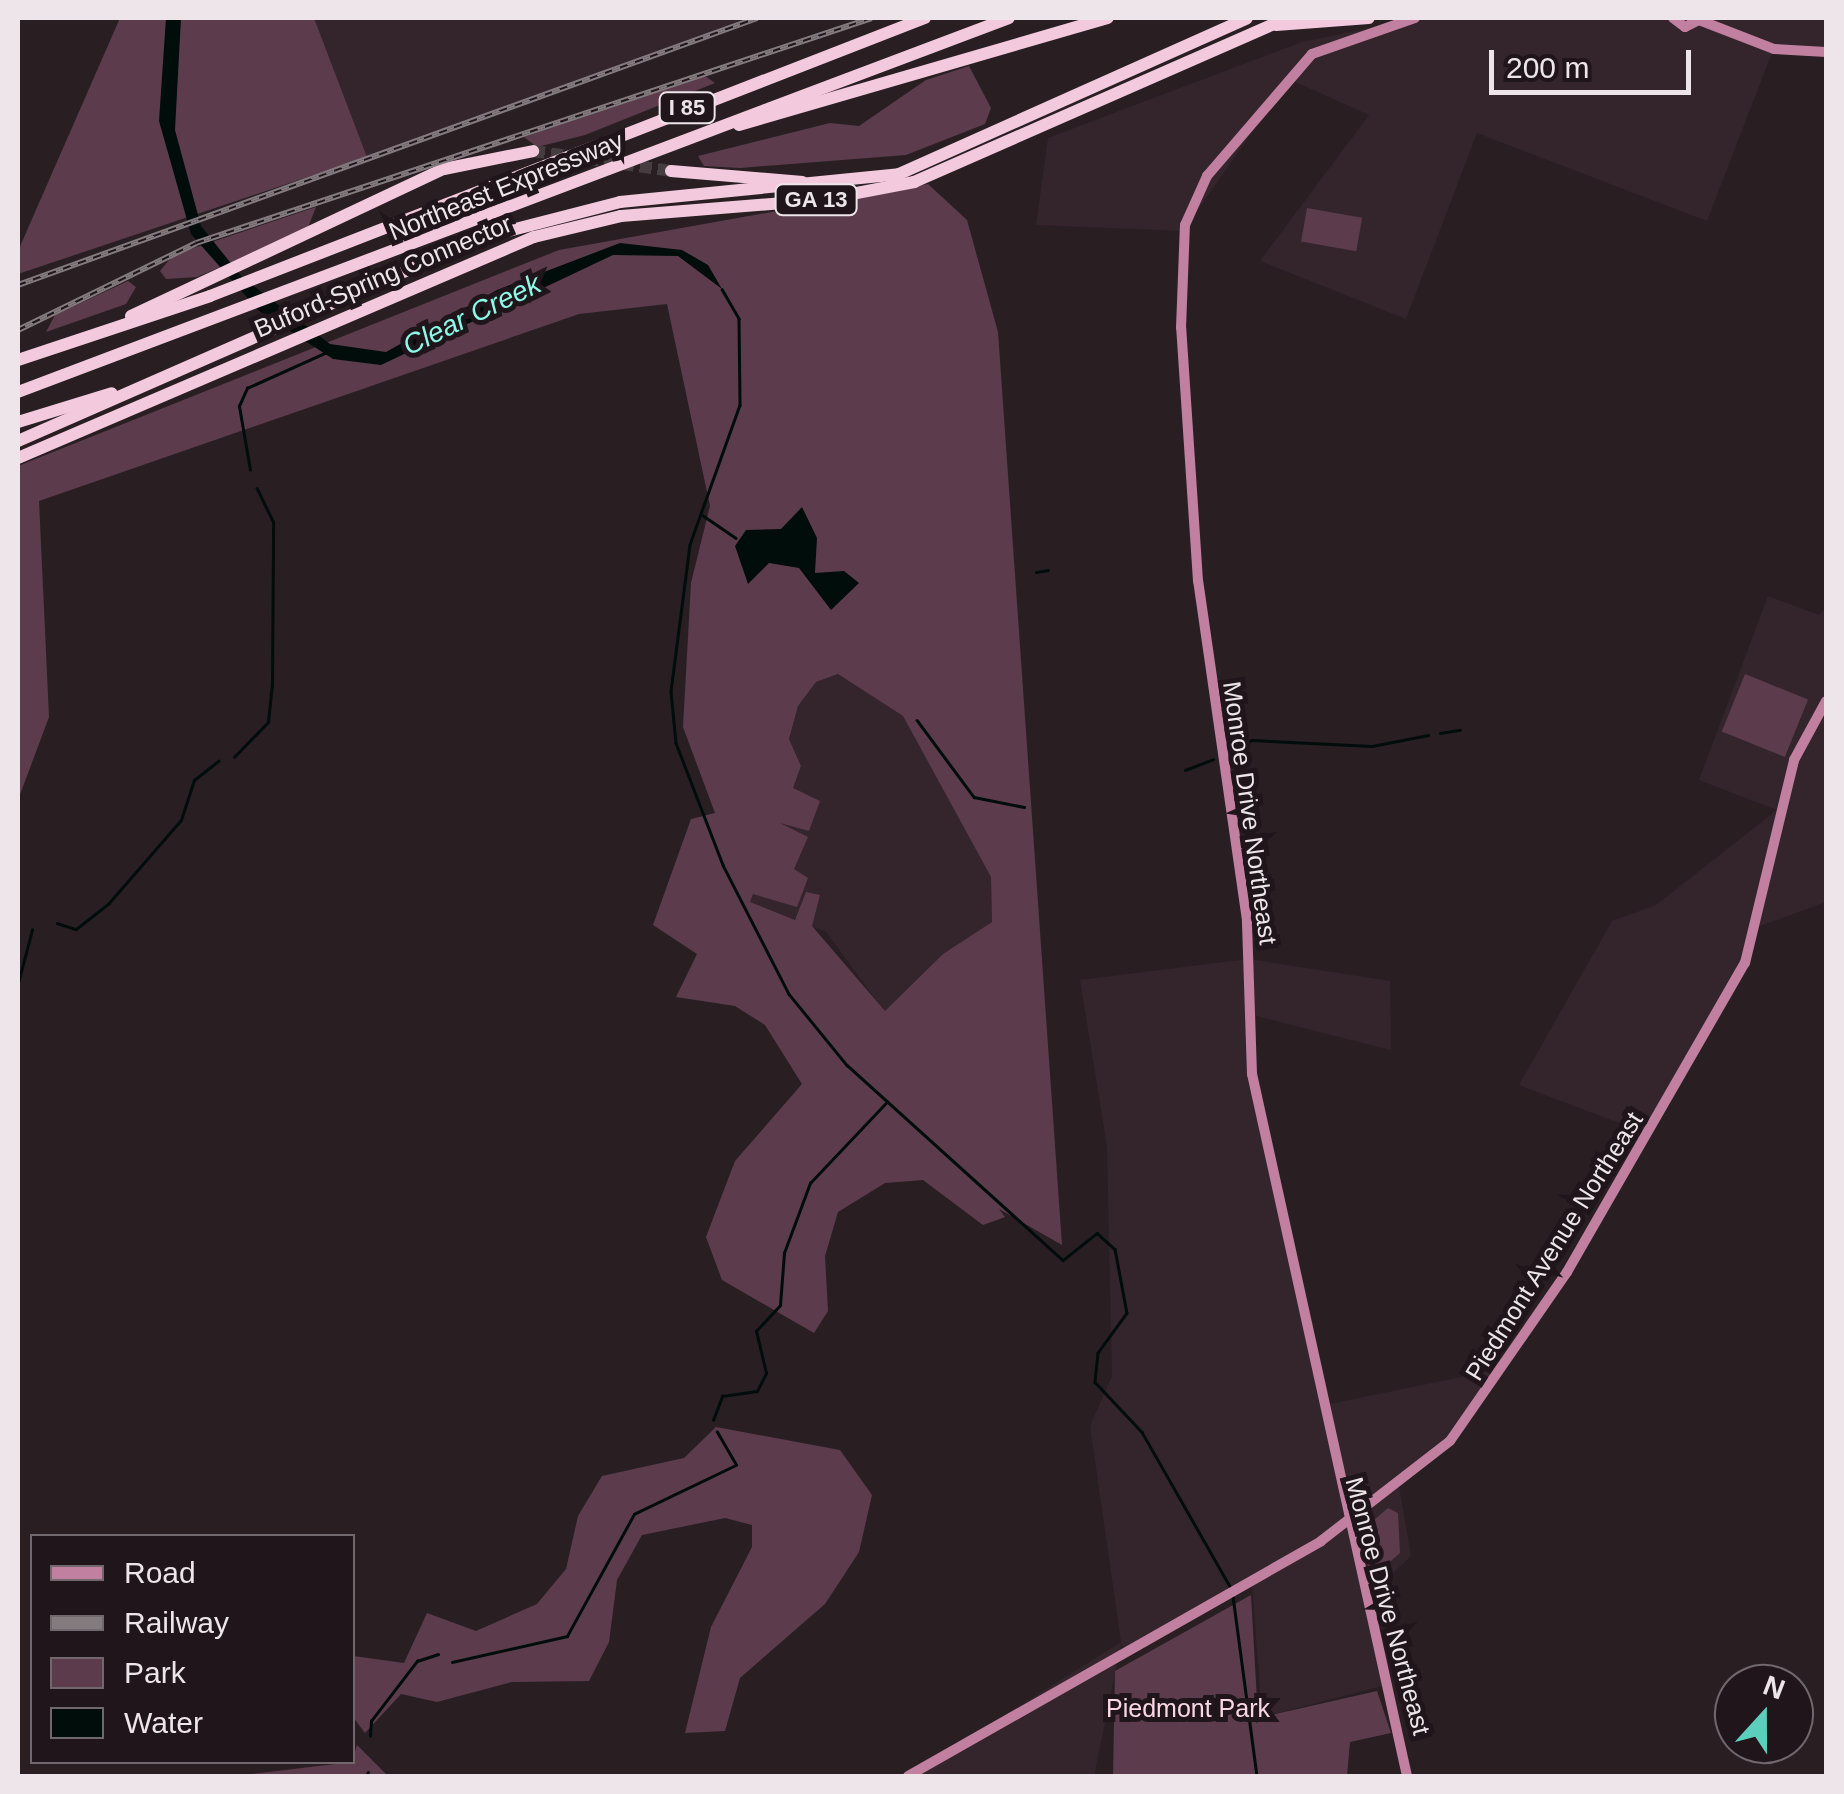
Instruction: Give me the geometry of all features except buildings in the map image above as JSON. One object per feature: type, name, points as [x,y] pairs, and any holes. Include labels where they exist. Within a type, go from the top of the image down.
[{"type":"highway","name":"Northeast Expressway","points":[[277,261],[925,18]]},
{"type":"highway","name":"Northeast Expressway","points":[[18,392],[235,316],[664,146],[1009,18]]},
{"type":"highway","points":[[664,146],[1108,18]]},
{"type":"highway","points":[[1219,18],[1328,24],[1369,18]]},
{"type":"highway","name":"Buford-Spring Connector","points":[[326,317],[584,224],[914,182],[1288,18]]},
{"type":"highway","name":"Buford-Spring Connector","points":[[18,458],[549,217],[836,184],[952,155],[1242,19]]},
{"type":"highway","points":[[18,360],[120,326],[277,261],[444,170],[532,150]]},
{"type":"highway","points":[[671,171],[836,184]]},
{"type":"highway","name":"Buford-Spring Connector","points":[[18,441],[194,365],[266,343]]},
{"type":"highway","points":[[18,422],[194,365]]},
{"type":"main road","name":"Monroe Drive Northeast","points":[[1406,1776],[1346,1526],[1252,1074],[1242,870],[1198,581],[1181,294],[1197,190],[1297,68],[1343,36],[1415,18]]},
{"type":"main road","points":[[1673,18],[1685,27],[1699,19],[1774,48],[1826,52]]},
{"type":"main road","name":"Piedmont Avenue Northeast","points":[[908,1776],[1346,1526],[1468,1420],[1595,1225],[1746,961],[1794,760],[1826,701]]},
{"type":"shaded area","points":[[314,18],[758,18],[367,157]]},
{"type":"shaded area","points":[[1418,18],[1826,18],[1826,49],[1773,50],[1707,221],[1477,133],[1406,319],[1260,261],[1369,115],[1289,79],[1183,231],[1036,225],[1048,138],[1302,42]]},
{"type":"shaded area","points":[[1768,596],[1819,615],[1826,608],[1826,902],[1757,927],[1733,989],[1648,1134],[1519,1085],[1612,921],[1656,905],[1777,810],[1699,780]]},
{"type":"shaded area","points":[[838,674],[903,716],[991,877],[992,922],[943,954],[885,1012],[826,932],[750,902],[801,766],[789,739],[798,706],[816,682]]},
{"type":"shaded area","points":[[1248,959],[1390,981],[1391,1050],[1256,1016],[1254,1087],[1320,1406],[1505,1368],[1454,1436],[1399,1486],[1411,1556],[1364,1601],[1390,1684],[1262,1717],[1252,1583],[1128,1653],[1121,1644],[1094,1776],[908,1776],[1121,1642],[1090,1426],[1112,1376],[1107,1146],[1080,980]]},
{"type":"green space","points":[[120,18],[314,18],[367,157],[18,274],[18,251]]},
{"type":"green space","points":[[969,66],[991,108],[985,124],[906,155],[740,168],[704,166],[698,156],[830,123],[859,126],[926,80]]},
{"type":"green space","points":[[705,76],[715,83],[585,135],[537,147],[524,137]]},
{"type":"green space","points":[[928,184],[967,220],[998,332],[1062,1245],[999,1209],[1005,1217],[983,1225],[923,1180],[885,1183],[838,1212],[825,1256],[828,1311],[814,1333],[722,1280],[706,1237],[735,1161],[802,1084],[765,1025],[735,1006],[676,997],[697,954],[653,925],[691,819],[715,813],[683,727],[691,583],[710,506],[667,304],[579,314],[39,501],[49,717],[18,800],[18,466],[559,250]],"holes":[[[838,674],[903,716],[991,877],[992,922],[943,954],[885,1011],[812,926],[820,895],[806,892],[795,920],[750,902],[753,894],[797,907],[808,878],[794,869],[808,837],[780,823],[809,831],[820,801],[793,788],[801,766],[789,739],[798,706],[816,682]]]},
{"type":"green space","points":[[316,207],[307,230],[197,277],[166,279],[160,271],[173,255]]},
{"type":"green space","points":[[1307,208],[1362,218],[1356,251],[1301,241]]},
{"type":"green space","points":[[128,281],[136,287],[126,304],[46,332],[55,315]]},
{"type":"green space","points":[[1745,674],[1808,699],[1785,757],[1722,731]]},
{"type":"green space","points":[[716,1427],[840,1450],[872,1495],[859,1552],[825,1604],[740,1678],[725,1731],[685,1733],[711,1627],[752,1547],[752,1525],[725,1518],[642,1535],[617,1580],[609,1642],[589,1681],[512,1682],[437,1702],[401,1694],[365,1733],[355,1720],[355,1656],[404,1663],[427,1613],[476,1631],[537,1604],[566,1569],[578,1516],[602,1476],[684,1458]]},
{"type":"green space","points":[[1388,1508],[1398,1513],[1400,1553],[1371,1578],[1360,1532]]},
{"type":"green space","name":"Piedmont Park","points":[[1251,1595],[1258,1718],[1377,1691],[1391,1733],[1350,1742],[1347,1776],[1113,1776],[1115,1671]]},
{"type":"green space","points":[[357,1745],[388,1776],[235,1776],[355,1764]]},
{"type":"water","name":"Clear Creek","points":[[166,18],[181,18],[175,130],[201,226],[242,277],[330,344],[386,352],[497,290],[620,243],[682,250],[708,265],[722,289],[678,256],[613,255],[381,365],[333,359],[259,311],[191,234],[159,121]]},
{"type":"water","points":[[802,507],[817,538],[815,573],[844,571],[859,583],[831,610],[799,568],[769,563],[748,584],[735,546],[746,530],[781,529]]},
{"type":"waterway","points":[[722,289],[739,319],[740,405],[690,545],[671,691],[676,743],[723,865],[789,994],[847,1065],[1063,1260],[1097,1233],[1115,1249],[1127,1313],[1098,1353],[1095,1382],[1142,1432],[1231,1588]]},
{"type":"waterway","points":[[250,470],[239,406],[247,388],[325,353]]},
{"type":"waterway","points":[[234,757],[268,722],[272,685],[273,522],[257,489]]},
{"type":"waterway","points":[[701,514],[736,538]]},
{"type":"waterway","points":[[1036,572],[1048,570]]},
{"type":"waterway","points":[[917,720],[974,797],[1024,807]]},
{"type":"waterway","points":[[1440,733],[1460,730]]},
{"type":"waterway","points":[[1234,749],[1252,740],[1372,746],[1428,735]]},
{"type":"waterway","points":[[1185,770],[1213,759]]},
{"type":"waterway","points":[[57,923],[76,929],[108,904],[181,820],[194,780],[218,761]]},
{"type":"waterway","points":[[18,983],[32,930]]},
{"type":"waterway","points":[[713,1420],[722,1396],[757,1391],[766,1373],[756,1331],[780,1305],[784,1253],[810,1183],[887,1102]]},
{"type":"waterway","points":[[452,1662],[567,1636],[634,1514],[736,1465],[717,1432]]},
{"type":"waterway","points":[[1233,1596],[1257,1776]]},
{"type":"waterway","points":[[370,1736],[371,1721],[417,1661],[438,1654]]},
{"type":"waterway","points":[[366,1776],[368,1772]]},
{"type":"tunnel","points":[[533,151],[671,171]]},
{"type":"railway","points":[[18,285],[757,18]]},
{"type":"railway","points":[[18,330],[196,243],[872,18]]}]
